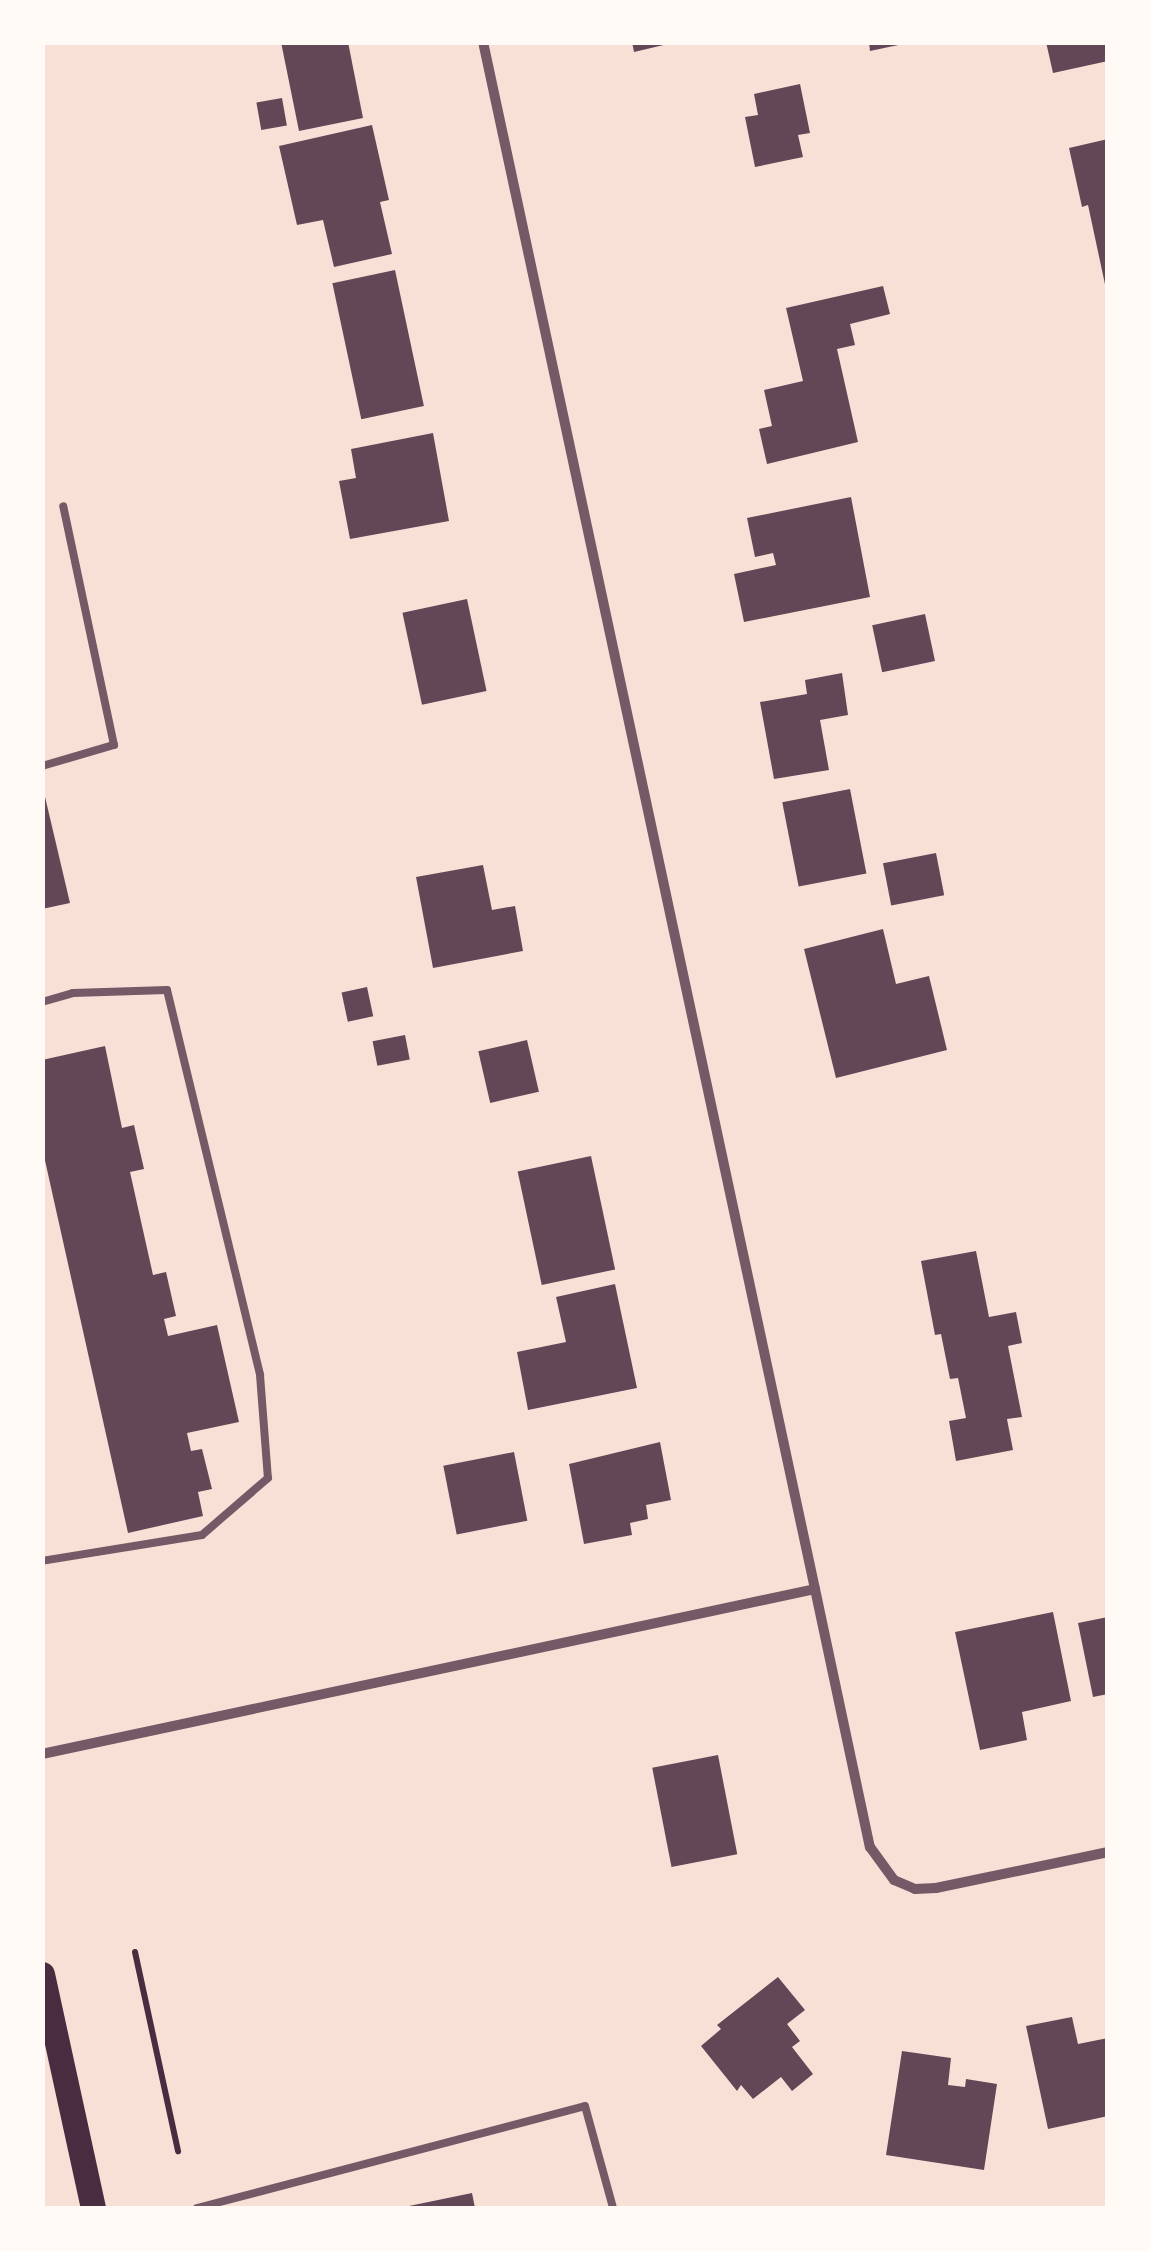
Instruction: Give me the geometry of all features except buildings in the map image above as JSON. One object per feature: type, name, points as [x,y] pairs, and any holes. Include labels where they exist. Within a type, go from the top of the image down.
[{"type":"main road","points":[[42,1974],[93,2208]]},
{"type":"street","points":[[483,42],[870,1847],[894,1880],[914,1889],[936,1888],[1108,1852]]},
{"type":"street","points":[[42,1754],[815,1588]]},
{"type":"lane","points":[[42,766],[114,745],[63,506]]},
{"type":"lane","points":[[42,1002],[74,994],[167,990],[260,1375],[268,1478],[202,1536],[42,1561]]},
{"type":"lane","points":[[197,2208],[585,2106],[613,2208]]},
{"type":"path","points":[[135,1952],[178,2151]]}]
